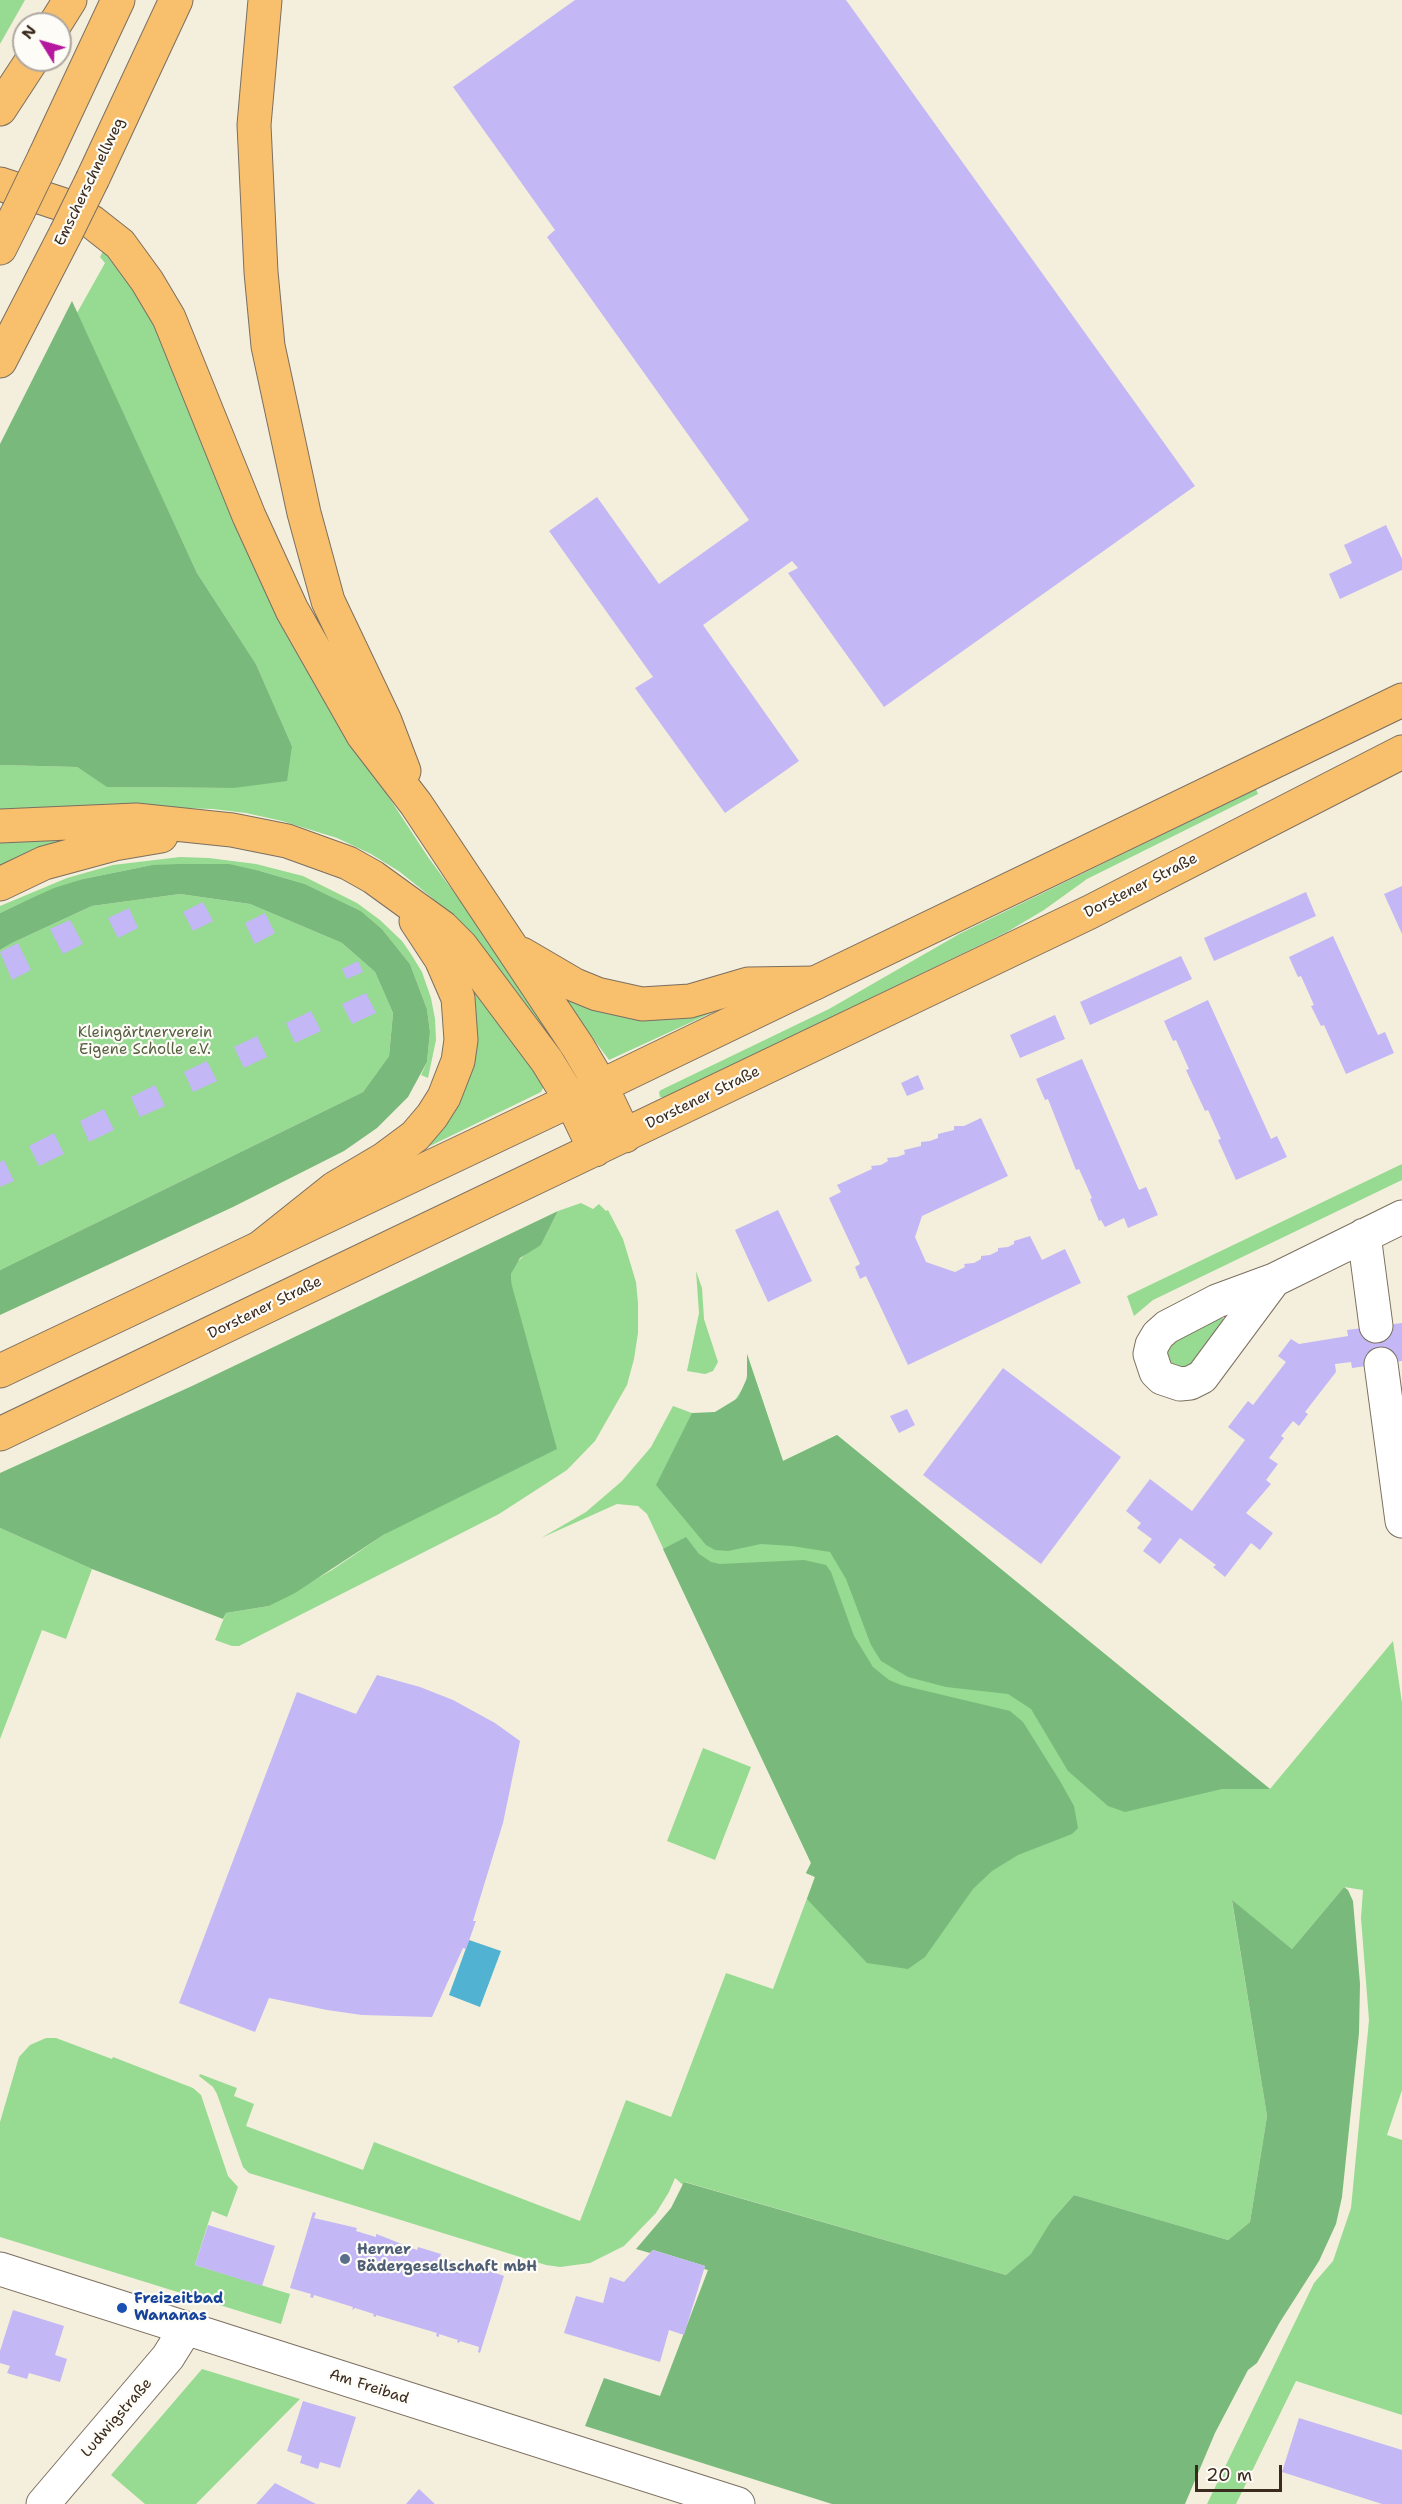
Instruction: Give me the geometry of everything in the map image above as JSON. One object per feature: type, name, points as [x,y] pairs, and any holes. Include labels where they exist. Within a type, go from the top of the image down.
[{"type":"main road","points":[[0,248],[118,0]]},
{"type":"main road","name":"Emscherschnellweg","points":[[0,361],[93,178],[176,0]]},
{"type":"main road","points":[[265,0],[254,125],[261,272],[268,346],[304,513],[328,601],[385,721],[416,804]]},
{"type":"main road","points":[[0,109],[24,72]]},
{"type":"main road","points":[[0,184],[64,205],[92,222],[120,244],[147,281],[169,318],[249,516],[292,610],[363,735],[416,804],[578,1047],[601,1086],[625,1136]]},
{"type":"main road","points":[[0,1371],[601,1086],[1402,700]]},
{"type":"main road","name":"Dorstener Straße","points":[[0,1434],[1090,912],[1402,752]]},
{"type":"main road","points":[[0,826],[136,820],[232,830],[288,841],[348,863],[374,877],[442,927],[461,946],[547,1061],[571,1100],[595,1150]]},
{"type":"main road","points":[[0,884],[44,863],[114,844],[155,836],[232,830]]},
{"type":"main road","points":[[261,1247],[335,1188],[415,1136],[432,1116],[452,1080],[462,1040],[458,998],[441,959],[402,899]]},
{"type":"main road","points":[[511,946],[575,985],[597,994],[642,1004],[690,1001],[748,984],[815,983]]},
{"type":"street","points":[[1274,1280],[1402,1217]]},
{"type":"street","points":[[1364,1235],[1376,1326]]},
{"type":"street","points":[[1381,1364],[1402,1521]]},
{"type":"street","name":"Am Freibad","points":[[0,2269],[738,2504]]},
{"type":"street","name":"Ludwigstraße","points":[[43,2504],[168,2357],[186,2328]]},
{"type":"green space","points":[[0,0],[25,0],[18,12],[12,12],[12,23],[0,44]]},
{"type":"green space","points":[[106,245],[138,284],[369,767],[428,857],[566,1045],[554,1051],[456,921],[431,897],[400,872],[371,854],[337,838],[282,821],[213,809],[179,808],[0,817],[0,765],[77,767],[108,787],[234,788],[292,746],[256,664],[197,573],[77,313],[105,263],[100,257]]},
{"type":"green space","points":[[72,301],[197,573],[256,664],[292,746],[287,781],[234,788],[107,787],[77,767],[0,765],[0,444]]},
{"type":"green space","points":[[1256,789],[1258,794],[1087,879],[1044,910],[1007,932],[665,1098],[660,1097],[661,1090],[829,1009],[961,933]]},
{"type":"green space","points":[[106,834],[0,870],[0,842]]},
{"type":"green space","points":[[180,857],[256,864],[303,876],[357,903],[380,920],[402,941],[411,954],[422,972],[431,998],[436,1040],[428,1078],[421,1075],[427,1062],[430,1032],[427,1009],[410,964],[382,929],[361,911],[305,884],[260,871],[152,865],[83,879],[0,913],[0,906],[67,878],[113,865]]},
{"type":"green space","points":[[229,864],[260,871],[305,884],[361,911],[382,929],[410,964],[427,1009],[430,1032],[427,1062],[408,1097],[377,1128],[344,1151],[233,1207],[0,1315],[0,1270],[363,1092],[389,1056],[393,1013],[375,972],[342,943],[250,904],[180,894],[92,906],[0,950],[0,913],[23,902],[54,888],[83,879],[152,865]]},
{"type":"green space","name":"Kleingärtnerverein Eigene Scholle e.V.","points":[[180,894],[250,904],[342,943],[375,972],[393,1013],[389,1056],[363,1092],[0,1270],[0,950],[92,906]]},
{"type":"green space","points":[[464,974],[544,1086],[541,1092],[428,1147],[426,1142]]},
{"type":"green space","points":[[563,997],[722,1008],[609,1060]]},
{"type":"green space","points":[[1402,1164],[1402,1180],[1153,1300],[1134,1316],[1127,1296]]},
{"type":"green space","points":[[581,1203],[593,1209],[599,1204],[606,1211],[608,1210],[623,1239],[636,1282],[638,1303],[638,1333],[627,1385],[595,1441],[567,1470],[499,1514],[239,1646],[215,1640],[226,1613],[269,1606],[332,1570],[385,1534],[512,1286],[511,1274],[515,1264],[530,1250],[541,1245],[558,1211]]},
{"type":"green space","points":[[558,1211],[541,1245],[520,1258],[511,1274],[512,1286],[557,1449],[385,1534],[295,1593],[269,1606],[226,1613],[223,1619],[92,1569],[0,1528],[0,1473],[192,1386]]},
{"type":"green space","points":[[696,1271],[702,1288],[704,1319],[718,1362],[713,1371],[705,1374],[687,1371],[699,1313]]},
{"type":"green space","points":[[1220,1316],[1226,1321],[1189,1371],[1166,1363],[1168,1342]]},
{"type":"green space","points":[[747,1354],[783,1461],[837,1435],[1270,1789],[1393,1641],[1402,1703],[1402,2090],[1387,2135],[1402,2140],[1402,2415],[1296,2381],[1236,2504],[1207,2504],[1314,2283],[1333,2261],[1351,2208],[1369,2020],[1361,1918],[1363,1890],[1344,1887],[1292,1949],[1232,1901],[1267,2116],[1250,2222],[1228,2240],[1074,2195],[1051,2221],[1032,2254],[1006,2275],[685,2182],[683,2185],[675,2178],[656,2213],[624,2246],[590,2263],[560,2267],[546,2265],[249,2173],[243,2167],[217,2094],[213,2087],[199,2076],[200,2074],[237,2088],[234,2096],[254,2104],[246,2126],[363,2170],[374,2142],[580,2221],[626,2100],[671,2117],[726,1973],[773,1989],[815,1877],[806,1873],[811,1863],[647,1514],[638,1506],[617,1504],[541,1538],[586,1512],[622,1481],[651,1447],[673,1406],[692,1413],[705,1414],[733,1403],[745,1385],[748,1371]]},
{"type":"green space","points":[[747,1354],[783,1461],[837,1435],[1270,1789],[1222,1789],[1125,1812],[1108,1806],[1068,1771],[1031,1709],[1008,1694],[946,1687],[908,1677],[881,1661],[871,1645],[846,1579],[830,1552],[761,1544],[728,1551],[715,1550],[706,1545],[656,1485],[692,1413],[715,1412],[738,1398],[747,1378]]},
{"type":"green space","points":[[0,1528],[92,1569],[66,1639],[42,1630],[0,1739]]},
{"type":"green space","points":[[686,1537],[699,1554],[711,1562],[720,1564],[804,1560],[826,1565],[831,1572],[854,1636],[873,1667],[889,1680],[901,1685],[1010,1711],[1023,1722],[1060,1781],[1074,1806],[1078,1828],[1072,1834],[1018,1855],[992,1871],[973,1889],[925,1957],[908,1969],[867,1963],[807,1899],[815,1877],[806,1873],[811,1863],[663,1549]]},
{"type":"green space","points":[[703,1748],[751,1767],[715,1860],[667,1841]]},
{"type":"green space","points":[[1344,1887],[1353,1901],[1360,1984],[1359,2033],[1342,2197],[1336,2224],[1319,2261],[1257,2363],[1248,2370],[1215,2433],[1185,2504],[832,2504],[585,2426],[604,2378],[660,2396],[708,2270],[704,2269],[705,2266],[653,2250],[650,2253],[636,2249],[671,2208],[684,2182],[1006,2275],[1031,2254],[1051,2221],[1074,2195],[1228,2240],[1250,2222],[1267,2116],[1232,1900],[1292,1949]]},
{"type":"green space","points":[[46,2038],[56,2038],[112,2059],[113,2057],[193,2088],[201,2095],[228,2176],[238,2187],[227,2217],[212,2211],[195,2265],[290,2294],[281,2324],[0,2237],[0,2122],[19,2057],[30,2045]]},
{"type":"green space","points":[[202,2369],[300,2399],[196,2504],[145,2504],[111,2475]]},
{"type":"water","points":[[469,1940],[501,1951],[480,2007],[449,1995]]},
{"type":"building","points":[[575,0],[846,0],[1195,486],[884,707],[788,573],[798,568],[792,561],[703,625],[799,761],[725,813],[635,688],[653,677],[549,531],[597,497],[659,584],[749,520],[547,237],[555,230],[453,87]]},
{"type":"building","points":[[1386,525],[1402,559],[1402,570],[1340,599],[1329,574],[1352,563],[1344,545]]},
{"type":"building","points":[[1402,886],[1402,934],[1384,894]]},
{"type":"building","points":[[1306,892],[1316,916],[1214,961],[1204,938]]},
{"type":"building","points":[[203,902],[213,921],[193,931],[183,912]]},
{"type":"building","points":[[129,908],[138,928],[118,938],[108,918]]},
{"type":"building","points":[[265,913],[275,933],[255,944],[245,923]]},
{"type":"building","points":[[70,920],[83,944],[63,954],[50,929]]},
{"type":"building","points":[[1333,936],[1378,1035],[1385,1032],[1394,1053],[1346,1074],[1324,1025],[1321,1026],[1311,1006],[1314,1005],[1301,976],[1298,977],[1289,957]]},
{"type":"building","points":[[18,943],[31,970],[12,980],[0,952]]},
{"type":"building","points":[[1181,956],[1192,979],[1090,1025],[1080,1002]]},
{"type":"building","points":[[358,961],[363,972],[347,979],[342,969]]},
{"type":"building","points":[[366,993],[376,1013],[352,1024],[342,1004]]},
{"type":"building","points":[[1208,1000],[1271,1139],[1277,1136],[1287,1157],[1236,1180],[1218,1140],[1221,1139],[1208,1110],[1205,1111],[1186,1070],[1189,1069],[1176,1040],[1173,1041],[1164,1021]]},
{"type":"building","points":[[311,1011],[321,1031],[295,1043],[286,1023]]},
{"type":"building","points":[[1055,1015],[1065,1039],[1020,1058],[1010,1035]]},
{"type":"building","points":[[257,1036],[267,1057],[244,1068],[234,1047]]},
{"type":"building","points":[[1082,1059],[1139,1190],[1146,1187],[1158,1215],[1128,1228],[1124,1218],[1105,1227],[1101,1220],[1099,1221],[1090,1199],[1092,1198],[1079,1169],[1076,1170],[1048,1099],[1045,1100],[1036,1079]]},
{"type":"building","points":[[207,1061],[217,1081],[193,1092],[184,1072]]},
{"type":"building","points":[[918,1075],[924,1089],[907,1096],[901,1083]]},
{"type":"building","points":[[155,1085],[165,1106],[140,1117],[131,1097]]},
{"type":"building","points":[[104,1109],[114,1130],[89,1142],[80,1121]]},
{"type":"building","points":[[981,1118],[1008,1176],[922,1216],[915,1237],[926,1262],[955,1272],[965,1267],[964,1264],[974,1263],[981,1259],[981,1256],[990,1255],[998,1251],[998,1248],[1008,1247],[1014,1244],[1014,1241],[1030,1236],[1042,1260],[1065,1249],[1081,1283],[908,1365],[866,1276],[860,1279],[855,1267],[860,1264],[829,1198],[841,1192],[837,1185],[872,1169],[871,1166],[881,1165],[888,1161],[887,1158],[905,1154],[904,1150],[921,1146],[921,1142],[938,1138],[938,1134],[954,1130],[954,1126],[964,1126]]},
{"type":"building","points":[[54,1133],[64,1154],[39,1166],[29,1146]]},
{"type":"building","points":[[4,1160],[14,1181],[0,1187],[0,1162]]},
{"type":"building","points":[[778,1210],[812,1281],[768,1302],[735,1230]]},
{"type":"building","points":[[1402,1323],[1402,1361],[1352,1368],[1351,1362],[1335,1364],[1336,1372],[1305,1412],[1308,1414],[1299,1426],[1293,1421],[1281,1436],[1284,1438],[1269,1458],[1278,1464],[1266,1480],[1271,1484],[1246,1513],[1273,1533],[1260,1550],[1251,1543],[1225,1577],[1213,1567],[1216,1565],[1180,1538],[1160,1564],[1143,1551],[1152,1539],[1137,1528],[1141,1523],[1126,1511],[1150,1479],[1192,1511],[1245,1440],[1228,1427],[1248,1401],[1253,1405],[1286,1362],[1278,1356],[1291,1339],[1299,1344],[1348,1336],[1347,1330]]},
{"type":"building","points":[[1003,1368],[1121,1457],[1041,1564],[923,1475]]},
{"type":"building","points":[[907,1409],[915,1425],[899,1433],[890,1416]]},
{"type":"building","points":[[377,1675],[420,1687],[453,1700],[495,1723],[520,1741],[503,1823],[473,1921],[476,1921],[466,1949],[463,1948],[432,2017],[362,2015],[269,1998],[255,2032],[179,2003],[297,1692],[356,1714]]},
{"type":"building","points":[[313,2212],[316,2213],[314,2218],[357,2228],[356,2231],[376,2237],[376,2234],[417,2250],[418,2247],[441,2254],[440,2257],[459,2263],[460,2260],[504,2276],[480,2353],[478,2352],[479,2347],[460,2341],[459,2343],[458,2340],[439,2334],[439,2337],[436,2336],[437,2333],[376,2315],[376,2317],[373,2316],[374,2314],[355,2308],[352,2310],[353,2307],[314,2295],[313,2298],[310,2297],[311,2294],[290,2288]]},
{"type":"building","points":[[208,2225],[275,2246],[262,2286],[195,2265]]},
{"type":"building","points":[[653,2250],[705,2266],[684,2335],[669,2330],[660,2362],[564,2333],[576,2296],[603,2303],[610,2277],[624,2282]]},
{"type":"building","points":[[13,2310],[64,2326],[55,2355],[67,2359],[60,2382],[29,2373],[27,2379],[7,2373],[10,2366],[0,2363],[0,2351]]},
{"type":"building","points":[[303,2401],[356,2417],[340,2468],[320,2462],[318,2469],[300,2463],[302,2456],[287,2451]]},
{"type":"building","points":[[1299,2418],[1402,2450],[1402,2504],[1382,2504],[1282,2472]]},
{"type":"building","points":[[275,2483],[316,2504],[256,2504]]},
{"type":"building","points":[[419,2489],[435,2504],[406,2504]]},
{"type":"place","name":"Herner Bädergesellschaft mbH","points":[[345,2259]]},
{"type":"place","name":"Freizeitbad Wananas","points":[[122,2308]]}]
